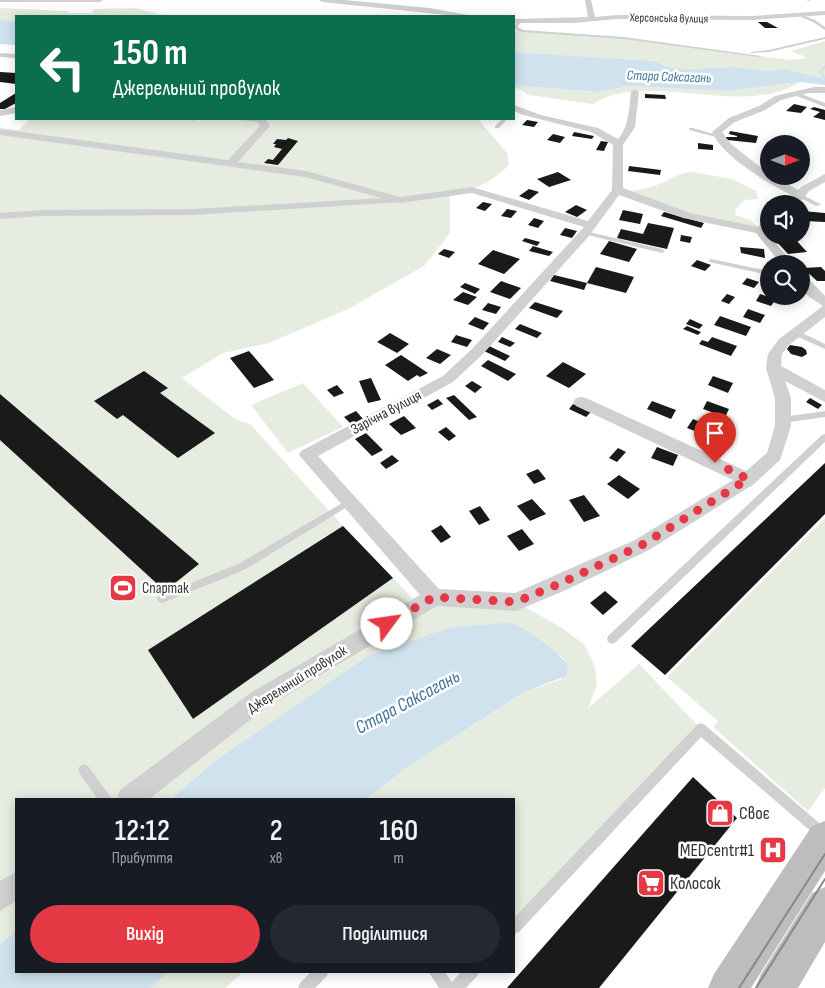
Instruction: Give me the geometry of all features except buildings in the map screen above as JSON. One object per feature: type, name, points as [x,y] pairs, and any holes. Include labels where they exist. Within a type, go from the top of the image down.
[{"type":"main road","points":[[728,988],[825,838]]},
{"type":"main road","points":[[775,988],[825,906]]},
{"type":"street","points":[[0,0],[100,0]]},
{"type":"street","points":[[322,0],[463,15]]},
{"type":"street","points":[[588,0],[592,19]]},
{"type":"street","name":"Херсонська вулиця","points":[[516,21],[574,21],[622,17],[716,18],[802,16],[825,13]]},
{"type":"street","points":[[0,55],[15,56]]},
{"type":"street","points":[[789,195],[744,162],[718,136],[717,132],[722,126],[738,116],[763,108],[776,98],[816,89],[825,90]]},
{"type":"street","points":[[618,144],[625,139],[631,125],[635,92]]},
{"type":"street","points":[[796,94],[825,105]]},
{"type":"street","points":[[0,113],[15,110]]},
{"type":"street","points":[[516,111],[594,130],[610,136],[618,144],[617,190],[687,216],[726,225],[760,227]]},
{"type":"street","points":[[231,163],[265,126],[260,120]]},
{"type":"street","points":[[0,132],[306,174],[400,200]]},
{"type":"street","points":[[802,195],[825,176]]},
{"type":"street","points":[[0,216],[42,213],[194,212],[400,200],[472,190],[588,229]]},
{"type":"street","name":"Зарічна вулиця","points":[[434,597],[307,455],[448,379],[502,326],[588,229],[617,190]]},
{"type":"street","points":[[770,245],[779,255]]},
{"type":"street","points":[[810,290],[825,303]]},
{"type":"street","points":[[434,597],[516,602],[642,545],[748,479],[774,456],[783,420],[783,398],[774,368],[775,354],[778,348],[825,310]]},
{"type":"street","points":[[774,368],[825,397]]},
{"type":"street","points":[[581,402],[748,479]]},
{"type":"street","name":"Джерельний провулок","points":[[130,798],[260,699],[434,597]]},
{"type":"street","points":[[0,898],[15,886]]},
{"type":"lane","points":[[802,16],[814,20],[825,29]]},
{"type":"lane","points":[[516,21],[515,27],[522,31],[624,38],[759,56]]},
{"type":"lane","points":[[730,52],[769,51],[825,38]]},
{"type":"lane","points":[[497,127],[504,120]]},
{"type":"lane","points":[[691,130],[718,136]]},
{"type":"lane","points":[[810,203],[818,205]]},
{"type":"lane","points":[[588,229],[662,251]]},
{"type":"lane","points":[[711,261],[760,271]]},
{"type":"lane","points":[[796,333],[825,347]]},
{"type":"lane","points":[[783,420],[825,414]]},
{"type":"lane","points":[[612,639],[825,437]]},
{"type":"lane","points":[[162,599],[241,566],[349,502]]},
{"type":"lane","points":[[515,926],[701,729],[825,838]]},
{"type":"lane","points":[[84,770],[105,798]]},
{"type":"lane","points":[[305,988],[320,973]]},
{"type":"lane","points":[[436,973],[447,988]]},
{"type":"lane","points":[[456,988],[470,973]]},
{"type":"shaded area","points":[[0,8],[91,13],[94,9],[136,8],[161,15],[15,15],[15,21],[0,20]]},
{"type":"shaded area","points":[[515,30],[624,38],[790,60],[808,58],[791,51],[825,41],[825,78],[784,69],[770,71],[734,67],[685,69],[667,67],[655,61],[515,52]]},
{"type":"shaded area","points":[[800,82],[776,92],[750,96],[640,91],[615,95],[593,104],[529,95],[515,88],[515,85],[600,92],[628,86],[729,91]]},
{"type":"shaded area","points":[[29,120],[479,120],[507,153],[509,165],[495,177],[475,187],[450,192],[450,233],[424,266],[348,309],[269,343],[223,353],[182,378],[235,419],[251,425],[343,526],[419,605],[516,602],[562,628],[585,645],[595,667],[597,685],[588,708],[639,664],[701,729],[515,926],[515,798],[367,798],[406,768],[524,692],[562,679],[564,659],[533,635],[489,624],[451,627],[368,657],[215,761],[172,798],[15,798],[15,932],[0,944],[0,128],[19,130]]},
{"type":"shaded area","points":[[691,172],[732,179],[756,191],[758,199],[744,200],[735,210],[736,215],[750,220],[757,226],[756,229],[726,225],[624,193],[653,186]]},
{"type":"shaded area","points":[[303,383],[343,427],[288,453],[251,405]]},
{"type":"shaded area","points":[[825,518],[825,788],[808,811],[713,727],[718,721],[667,677]]},
{"type":"shaded area","points":[[167,973],[242,973],[225,988],[151,988]]},
{"type":"water","points":[[0,20],[15,21],[15,45],[0,44]]},
{"type":"water","name":"Стара Саксагань","points":[[515,52],[655,61],[667,67],[685,69],[734,67],[770,71],[784,69],[825,78],[825,85],[800,82],[729,91],[628,86],[600,92],[515,85]]},
{"type":"water","name":"Стара Саксагань","points":[[513,624],[536,637],[553,650],[566,663],[568,668],[566,676],[524,692],[406,768],[367,798],[172,798],[215,761],[368,656],[451,627]]},
{"type":"water","points":[[15,932],[15,973],[167,973],[151,988],[0,988],[0,944]]},
{"type":"waterway","points":[[825,67],[820,72],[825,78]]},
{"type":"tram line","points":[[739,988],[825,854]]},
{"type":"tram line","points":[[756,988],[825,879]]},
{"type":"place","name":"Спартак","points":[[123,588]]},
{"type":"place","name":"Своє","points":[[720,813]]},
{"type":"place","name":"MEDcentr#1","points":[[773,850]]},
{"type":"place","name":"Колосок","points":[[651,883]]},
{"type":"route","points":[[387,624],[434,597],[516,602],[642,545],[748,479],[715,463]]}]
